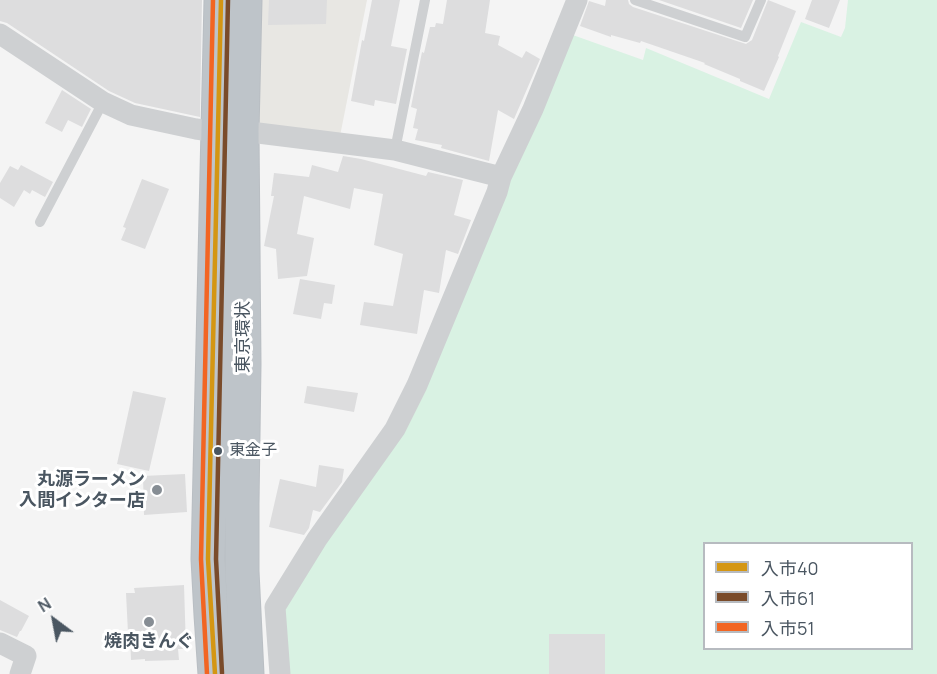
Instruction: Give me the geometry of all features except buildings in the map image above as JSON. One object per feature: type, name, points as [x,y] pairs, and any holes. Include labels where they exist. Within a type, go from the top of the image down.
[{"type":"highway","name":"東京環状","points":[[221,0],[244,373],[242,560],[247,674]]},
{"type":"highway","name":"東京環状","points":[[215,674],[208,559],[216,252],[245,0]]},
{"type":"street","points":[[280,674],[274,607],[317,539],[395,429],[417,385],[501,177],[533,109],[577,0]]},
{"type":"street","points":[[0,34],[103,102],[131,115],[196,129],[395,150],[501,177]]},
{"type":"street","points":[[0,643],[26,656],[20,674]]},
{"type":"lane","points":[[395,150],[425,0]]},
{"type":"lane","points":[[635,0],[745,37],[761,0]]},
{"type":"lane","points":[[40,222],[103,102]]},
{"type":"shaded area","points":[[260,0],[367,0],[340,136],[257,126]]},
{"type":"green space","points":[[848,0],[937,0],[937,674],[285,674],[280,612],[400,432],[570,34],[643,60],[646,48],[769,99],[801,22],[841,37],[845,28]]},
{"type":"transit line","name":"入市51","points":[[207,674],[201,559],[213,0]]},
{"type":"transit line","name":"入市40","points":[[215,674],[208,559],[221,0]]},
{"type":"transit line","name":"入市61","points":[[222,673],[216,559],[228,0]]},
{"type":"place","name":"東金子","points":[[218,451]]},
{"type":"place","name":"丸源ラーメン 入間インター店","points":[[157,490]]},
{"type":"place","name":"焼肉きんぐ","points":[[149,622]]}]
